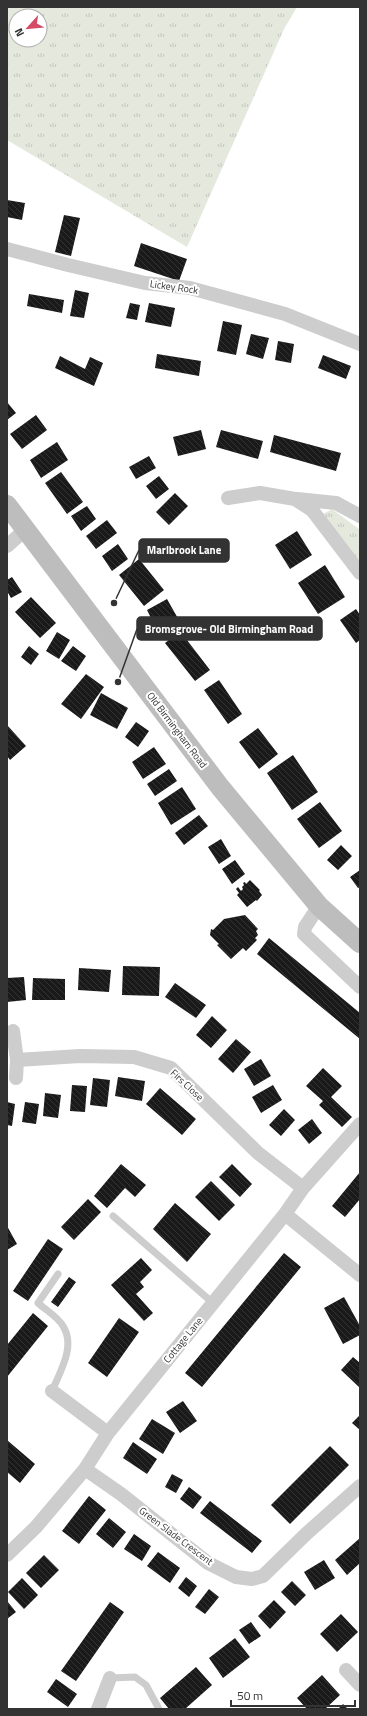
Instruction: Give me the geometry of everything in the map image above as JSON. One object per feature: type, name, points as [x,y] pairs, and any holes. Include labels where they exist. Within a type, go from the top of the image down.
[{"type":"main road","name":"Old Birmingham Road","points":[[7,505],[220,787],[319,906],[360,943]]},
{"type":"street","name":"Lickey Rock","points":[[7,248],[68,265],[145,283],[190,288],[285,314],[360,344]]},
{"type":"street","points":[[228,498],[260,493],[295,499],[336,503],[360,516]]},
{"type":"street","points":[[295,499],[312,510],[360,573]]},
{"type":"street","points":[[7,546],[26,529]]},
{"type":"street","points":[[319,906],[305,927],[304,934],[360,987]]},
{"type":"street","points":[[13,1031],[17,1060],[16,1078]]},
{"type":"street","name":"Firs Close","points":[[17,1060],[80,1056],[134,1057],[171,1068],[258,1154],[303,1188]]},
{"type":"street","name":"Cottage Lane","points":[[7,1554],[36,1527],[85,1469],[108,1433],[285,1214],[303,1188],[360,1124]]},
{"type":"street","points":[[285,1214],[360,1275]]},
{"type":"street","points":[[52,1391],[108,1433]]},
{"type":"street","name":"Green Slade Crescent","points":[[85,1469],[121,1494],[208,1563],[236,1577],[252,1579],[263,1576],[306,1534],[360,1486]]},
{"type":"street","points":[[346,1670],[360,1685]]},
{"type":"street","points":[[98,1709],[110,1678]]},
{"type":"lane","points":[[113,1216],[213,1303]]},
{"type":"lane","points":[[52,1391],[64,1363],[69,1342],[63,1326],[38,1303],[58,1274]]},
{"type":"lane","points":[[110,1678],[135,1677],[146,1685],[159,1709]]},
{"type":"green space","points":[[7,7],[297,7],[284,29],[187,247],[7,140]]},
{"type":"green space","points":[[332,509],[359,529],[360,563],[323,514]]},
{"type":"building","points":[[7,200],[25,203],[22,220],[7,217]]},
{"type":"building","points":[[64,215],[80,218],[71,256],[55,252]]},
{"type":"building","points":[[141,243],[187,259],[179,281],[134,266]]},
{"type":"building","points":[[75,290],[89,293],[84,318],[70,316]]},
{"type":"building","points":[[29,294],[64,300],[62,313],[27,306]]},
{"type":"building","points":[[130,303],[140,305],[137,320],[126,318]]},
{"type":"building","points":[[149,303],[175,308],[171,327],[145,322]]},
{"type":"building","points":[[223,321],[242,325],[236,355],[217,351]]},
{"type":"building","points":[[251,334],[269,338],[263,359],[246,354]]},
{"type":"building","points":[[278,341],[294,344],[291,363],[275,360]]},
{"type":"building","points":[[157,354],[201,361],[199,376],[155,368]]},
{"type":"building","points":[[323,355],[351,366],[346,379],[318,368]]},
{"type":"building","points":[[60,356],[85,369],[90,357],[103,363],[94,386],[55,368]]},
{"type":"building","points":[[7,402],[16,413],[7,420]]},
{"type":"building","points":[[36,415],[47,430],[22,449],[10,434]]},
{"type":"building","points":[[201,430],[206,449],[178,456],[173,437]]},
{"type":"building","points":[[221,430],[263,441],[258,459],[216,447]]},
{"type":"building","points":[[274,435],[341,453],[336,471],[270,452]]},
{"type":"building","points":[[57,442],[68,460],[41,478],[30,460]]},
{"type":"building","points":[[149,456],[156,468],[136,479],[129,467]]},
{"type":"building","points":[[61,472],[83,502],[67,514],[45,483]]},
{"type":"building","points":[[159,476],[169,489],[156,499],[146,486]]},
{"type":"building","points":[[175,493],[188,506],[169,525],[156,512]]},
{"type":"building","points":[[87,506],[96,519],[81,531],[71,516]]},
{"type":"building","points":[[107,520],[117,533],[96,549],[86,536]]},
{"type":"building","points":[[297,531],[312,555],[290,569],[275,545]]},
{"type":"building","points":[[118,544],[128,559],[112,571],[102,556]]},
{"type":"building","points":[[139,559],[164,590],[144,606],[119,575]]},
{"type":"building","points":[[325,565],[345,597],[318,614],[298,583]]},
{"type":"building","points":[[12,577],[22,592],[11,598],[7,591],[7,580]]},
{"type":"building","points":[[31,597],[56,623],[40,638],[15,612]]},
{"type":"building","points":[[167,599],[180,622],[159,634],[147,610]]},
{"type":"building","points":[[356,609],[360,615],[360,640],[356,643],[340,620]]},
{"type":"building","points":[[180,631],[210,670],[195,681],[165,643]]},
{"type":"building","points":[[57,632],[70,640],[59,659],[46,651]]},
{"type":"building","points":[[29,646],[39,654],[31,665],[21,657]]},
{"type":"building","points":[[73,646],[86,656],[76,671],[61,661]]},
{"type":"building","points":[[86,674],[104,687],[81,719],[61,704]]},
{"type":"building","points":[[219,680],[242,714],[228,724],[204,690]]},
{"type":"building","points":[[101,693],[128,708],[117,729],[90,715]]},
{"type":"building","points":[[136,722],[149,731],[138,747],[125,737]]},
{"type":"building","points":[[7,725],[26,746],[10,760],[7,756]]},
{"type":"building","points":[[258,728],[278,754],[259,769],[239,742]]},
{"type":"building","points":[[154,747],[166,764],[143,779],[132,762]]},
{"type":"building","points":[[293,755],[318,792],[292,810],[267,773]]},
{"type":"building","points":[[169,769],[177,781],[155,796],[147,784]]},
{"type":"building","points":[[182,787],[196,809],[171,825],[158,803]]},
{"type":"building","points":[[320,802],[342,831],[319,848],[297,819]]},
{"type":"building","points":[[199,815],[208,826],[184,845],[175,833]]},
{"type":"building","points":[[221,839],[231,856],[219,864],[208,847]]},
{"type":"building","points":[[341,845],[352,856],[338,870],[327,860]]},
{"type":"building","points":[[235,860],[245,874],[232,884],[222,869]]},
{"type":"building","points":[[360,870],[360,887],[358,888],[350,877]]},
{"type":"building","points":[[250,880],[260,890],[259,891],[262,895],[257,901],[256,900],[247,907],[237,895],[239,893],[236,889],[238,887],[241,891],[244,885],[243,883],[245,882],[246,884]]},
{"type":"building","points":[[245,915],[258,929],[256,931],[258,935],[255,938],[257,940],[246,951],[243,948],[231,959],[217,945],[219,944],[210,935],[211,929],[213,930],[224,919]]},
{"type":"building","points":[[269,938],[360,1013],[360,1039],[257,954]]},
{"type":"building","points":[[123,966],[160,967],[159,996],[122,995]]},
{"type":"building","points":[[79,968],[111,970],[109,992],[78,990]]},
{"type":"building","points":[[24,977],[26,1000],[7,1002],[7,978]]},
{"type":"building","points":[[33,978],[65,979],[65,1000],[32,1000]]},
{"type":"building","points":[[175,983],[206,1005],[196,1018],[165,997]]},
{"type":"building","points":[[212,1016],[227,1030],[211,1048],[196,1035]]},
{"type":"building","points":[[236,1039],[251,1052],[233,1073],[218,1059]]},
{"type":"building","points":[[261,1059],[271,1076],[254,1086],[244,1069]]},
{"type":"building","points":[[323,1068],[342,1086],[331,1097],[352,1117],[342,1127],[319,1105],[323,1101],[306,1086]]},
{"type":"building","points":[[118,1077],[145,1081],[142,1101],[115,1096]]},
{"type":"building","points":[[93,1078],[110,1080],[107,1107],[90,1105]]},
{"type":"building","points":[[72,1085],[87,1086],[85,1112],[70,1111]]},
{"type":"building","points":[[273,1085],[282,1100],[261,1113],[252,1097]]},
{"type":"building","points":[[160,1088],[196,1119],[182,1135],[146,1104]]},
{"type":"building","points":[[45,1093],[61,1095],[58,1118],[43,1116]]},
{"type":"building","points":[[7,1102],[15,1104],[12,1126],[7,1125]]},
{"type":"building","points":[[25,1102],[39,1104],[36,1124],[22,1122]]},
{"type":"building","points":[[284,1109],[295,1120],[281,1136],[269,1125]]},
{"type":"building","points":[[312,1119],[322,1133],[309,1144],[298,1130]]},
{"type":"building","points":[[121,1164],[146,1185],[135,1197],[125,1188],[107,1208],[94,1196]]},
{"type":"building","points":[[232,1164],[252,1184],[240,1197],[219,1177]]},
{"type":"building","points":[[360,1172],[360,1199],[345,1217],[332,1206]]},
{"type":"building","points":[[211,1181],[235,1205],[219,1221],[195,1197]]},
{"type":"building","points":[[88,1199],[101,1212],[74,1240],[61,1227]]},
{"type":"building","points":[[175,1203],[211,1234],[187,1262],[153,1229]]},
{"type":"building","points":[[7,1226],[17,1244],[7,1250]]},
{"type":"building","points":[[48,1239],[63,1249],[28,1301],[13,1291]]},
{"type":"building","points":[[284,1253],[301,1267],[202,1387],[185,1373]]},
{"type":"building","points":[[141,1258],[152,1270],[140,1282],[144,1287],[136,1294],[153,1313],[144,1321],[111,1285]]},
{"type":"building","points":[[69,1277],[76,1282],[58,1307],[51,1302]]},
{"type":"building","points":[[344,1297],[360,1326],[360,1335],[343,1344],[324,1308]]},
{"type":"building","points":[[33,1313],[48,1326],[7,1377],[7,1345]]},
{"type":"building","points":[[119,1318],[139,1332],[107,1377],[88,1363]]},
{"type":"building","points":[[353,1357],[360,1363],[360,1388],[341,1370]]},
{"type":"building","points":[[183,1401],[197,1421],[180,1433],[166,1412]]},
{"type":"building","points":[[360,1415],[360,1430],[352,1423]]},
{"type":"building","points":[[152,1419],[175,1433],[163,1454],[139,1439]]},
{"type":"building","points":[[7,1440],[35,1464],[20,1483],[7,1472]]},
{"type":"building","points":[[133,1442],[157,1459],[147,1474],[123,1458]]},
{"type":"building","points":[[330,1446],[349,1465],[290,1524],[271,1505]]},
{"type":"building","points":[[172,1474],[183,1480],[176,1493],[165,1487]]},
{"type":"building","points":[[189,1487],[202,1497],[193,1509],[180,1499]]},
{"type":"building","points":[[89,1496],[106,1510],[79,1544],[62,1531]]},
{"type":"building","points":[[210,1501],[262,1541],[252,1553],[200,1513]]},
{"type":"building","points":[[109,1518],[126,1532],[113,1548],[96,1534]]},
{"type":"building","points":[[134,1534],[151,1546],[142,1561],[124,1549]]},
{"type":"building","points":[[360,1538],[360,1563],[347,1575],[335,1560]]},
{"type":"building","points":[[158,1552],[180,1568],[170,1583],[147,1566]]},
{"type":"building","points":[[44,1555],[59,1570],[41,1588],[26,1573]]},
{"type":"building","points":[[324,1560],[335,1578],[315,1590],[304,1572]]},
{"type":"building","points":[[186,1577],[197,1586],[189,1597],[178,1588]]},
{"type":"building","points":[[22,1578],[38,1595],[24,1609],[8,1592]]},
{"type":"building","points":[[292,1581],[306,1595],[295,1606],[281,1592]]},
{"type":"building","points":[[209,1589],[219,1597],[205,1614],[195,1607]]},
{"type":"building","points":[[274,1600],[286,1612],[270,1629],[258,1616]]},
{"type":"building","points":[[7,1601],[16,1612],[7,1619]]},
{"type":"building","points":[[110,1602],[124,1612],[76,1681],[61,1671]]},
{"type":"building","points":[[341,1614],[358,1632],[337,1652],[320,1634]]},
{"type":"building","points":[[251,1622],[261,1636],[249,1644],[239,1630]]},
{"type":"building","points":[[235,1638],[250,1657],[223,1678],[209,1658]]},
{"type":"building","points":[[196,1667],[212,1685],[185,1709],[169,1709],[160,1698]]},
{"type":"building","points":[[322,1675],[340,1695],[325,1709],[307,1709],[297,1698]]},
{"type":"building","points":[[56,1679],[77,1694],[68,1707],[47,1692]]},
{"type":"building","points":[[343,1704],[348,1709],[338,1709]]},
{"type":"place","name":"Marlbrook Lane","points":[[114,603]]},
{"type":"place","name":"Bromsgrove- Old Birmingham Road","points":[[118,682]]}]
